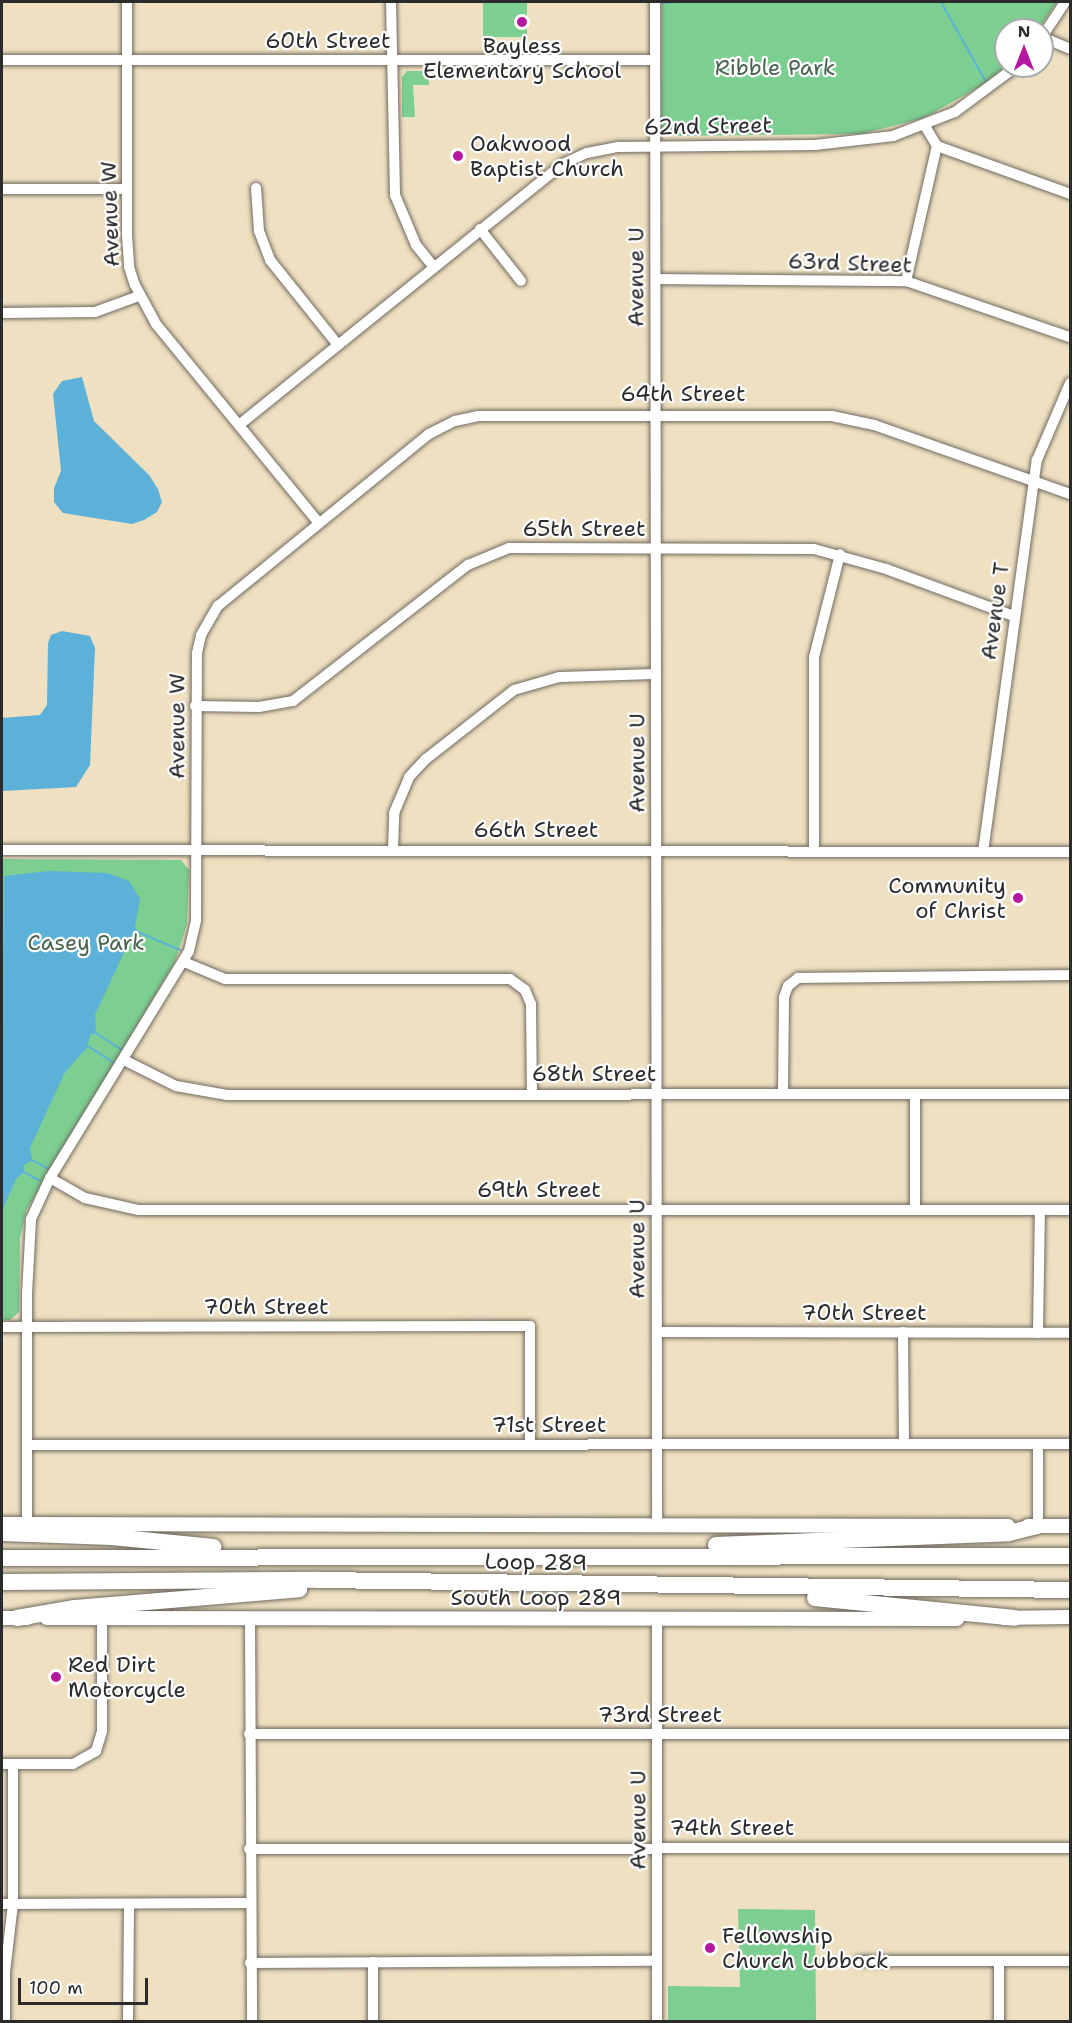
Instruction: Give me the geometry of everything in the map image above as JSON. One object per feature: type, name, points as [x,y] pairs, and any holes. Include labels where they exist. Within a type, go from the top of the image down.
[{"type":"highway","points":[[525,1556],[1009,1533],[1038,1526]]},
{"type":"highway","points":[[2,1533],[112,1538],[292,1556]]},
{"type":"highway","name":"Loop 289","points":[[2,1558],[1071,1556]]},
{"type":"highway","points":[[9,1618],[75,1608],[296,1590],[318,1580]]},
{"type":"highway","name":"Loop 289","points":[[2,1582],[318,1580],[730,1588],[1071,1590]]},
{"type":"highway","points":[[730,1588],[1014,1618]]},
{"type":"main road","points":[[2,1524],[1071,1526]]},
{"type":"main road","name":"South Loop 289","points":[[9,1618],[1071,1617]]},
{"type":"street","name":"Avenue W","points":[[27,1524],[27,1327],[31,1219],[50,1178],[184,962],[196,920],[195,706],[197,653],[201,636],[213,614],[237,588],[319,523],[156,324],[139,296],[129,267],[128,2]]},
{"type":"street","points":[[391,2],[395,195],[416,245],[434,267]]},
{"type":"street","name":"Avenue U","points":[[655,2],[657,1525]]},
{"type":"street","points":[[1054,19],[1065,2]]},
{"type":"street","points":[[1054,42],[1071,49]]},
{"type":"street","name":"60th Street","points":[[2,60],[655,60]]},
{"type":"street","name":"62nd Street","points":[[239,425],[563,164],[587,153],[656,145],[849,143],[925,126],[974,100],[1002,78]]},
{"type":"street","points":[[925,126],[937,146],[1071,194]]},
{"type":"street","points":[[906,281],[937,146]]},
{"type":"street","points":[[256,188],[259,231],[270,260],[338,345]]},
{"type":"street","points":[[2,189],[127,189]]},
{"type":"street","points":[[480,229],[521,280]]},
{"type":"street","name":"63rd Street","points":[[656,279],[906,281],[1071,337]]},
{"type":"street","points":[[2,313],[95,312],[139,296]]},
{"type":"street","name":"Avenue T","points":[[983,852],[1034,481],[1043,438],[1071,383]]},
{"type":"street","name":"64th Street","points":[[319,523],[429,434],[456,421],[478,416],[801,413],[851,419],[1071,494]]},
{"type":"street","name":"65th Street","points":[[195,706],[259,707],[293,701],[468,565],[509,548],[814,549],[840,554],[1014,616]]},
{"type":"street","points":[[814,852],[814,657],[840,554]]},
{"type":"street","points":[[393,850],[394,813],[409,777],[426,759],[514,690],[548,678],[656,674]]},
{"type":"street","name":"66th Street","points":[[2,850],[1071,852]]},
{"type":"street","points":[[184,962],[225,979],[500,978],[517,982],[525,990],[532,1011],[532,1094]]},
{"type":"street","points":[[783,1093],[783,1005],[788,986],[798,978],[818,975],[1071,975]]},
{"type":"street","name":"68th Street","points":[[124,1060],[165,1082],[211,1094],[1071,1094]]},
{"type":"street","points":[[915,1094],[915,1210]]},
{"type":"street","name":"69th Street","points":[[50,1178],[86,1198],[138,1210],[1071,1210]]},
{"type":"street","points":[[1038,1333],[1040,1210]]},
{"type":"street","name":"70th Street","points":[[2,1327],[530,1326],[530,1445]]},
{"type":"street","name":"70th Street","points":[[657,1332],[1071,1333]]},
{"type":"street","points":[[903,1332],[904,1444]]},
{"type":"street","points":[[1038,1444],[1038,1526]]},
{"type":"street","name":"71st Street","points":[[27,1445],[1071,1444]]},
{"type":"street","points":[[5,2022],[7,1764],[73,1764],[93,1755],[102,1737],[102,1618]]},
{"type":"street","name":"Avenue U","points":[[657,1618],[657,2022]]},
{"type":"street","points":[[250,1619],[249,1903],[252,2022]]},
{"type":"street","name":"73rd Street","points":[[249,1734],[1071,1734]]},
{"type":"street","name":"74th Street","points":[[249,1849],[1071,1848]]},
{"type":"street","points":[[7,1904],[249,1903]]},
{"type":"street","points":[[128,2022],[129,1904]]},
{"type":"street","points":[[250,1963],[657,1961]]},
{"type":"street","points":[[859,1961],[1071,1961]]},
{"type":"street","points":[[999,1961],[999,2022]]},
{"type":"street","points":[[373,1962],[373,2022]]},
{"type":"green space","points":[[483,2],[527,2],[527,37],[483,37]]},
{"type":"green space","name":"Ribble Park","points":[[662,2],[1057,2],[1046,18],[994,18],[994,76],[924,118],[861,134],[666,136],[661,132]]},
{"type":"green space","points":[[407,71],[428,71],[429,85],[413,85],[415,117],[402,117],[402,77]]},
{"type":"green space","name":"Casey Park","points":[[2,859],[181,860],[189,870],[187,924],[175,962],[26,1211],[20,1238],[19,1312],[10,1320],[2,1320]]},
{"type":"green space","points":[[738,1909],[815,1910],[816,2021],[668,2021],[668,1986],[740,1987]]},
{"type":"water","points":[[82,377],[94,421],[149,475],[158,489],[162,502],[157,512],[144,520],[132,524],[63,513],[54,502],[54,488],[61,471],[53,394],[62,381]]},
{"type":"water","points":[[62,631],[90,636],[95,648],[90,765],[76,787],[2,791],[2,718],[40,715],[47,705],[48,643],[51,635]]},
{"type":"water","points":[[49,871],[107,873],[129,881],[140,899],[135,927],[138,932],[132,935],[95,1015],[96,1033],[90,1035],[88,1046],[64,1074],[30,1148],[32,1160],[24,1165],[24,1172],[16,1179],[2,1211],[4,876]]},
{"type":"waterway","points":[[662,3],[676,2]]},
{"type":"waterway","points":[[941,2],[986,82]]},
{"type":"waterway","points":[[138,932],[180,950]]},
{"type":"waterway","points":[[96,1033],[121,1049]]},
{"type":"waterway","points":[[88,1046],[113,1062]]},
{"type":"waterway","points":[[32,1160],[48,1169]]},
{"type":"waterway","points":[[24,1172],[40,1181]]},
{"type":"waterway","points":[[2,1427],[2,1469]]},
{"type":"place","name":"Bayless Elementary School","points":[[522,22]]},
{"type":"place","name":"Oakwood Baptist Church","points":[[458,156]]},
{"type":"place","name":"Community of Christ","points":[[1018,898]]},
{"type":"place","name":"Red Dirt Motorcycle","points":[[56,1677]]},
{"type":"place","name":"Fellowship Church Lubbock","points":[[710,1948]]}]
